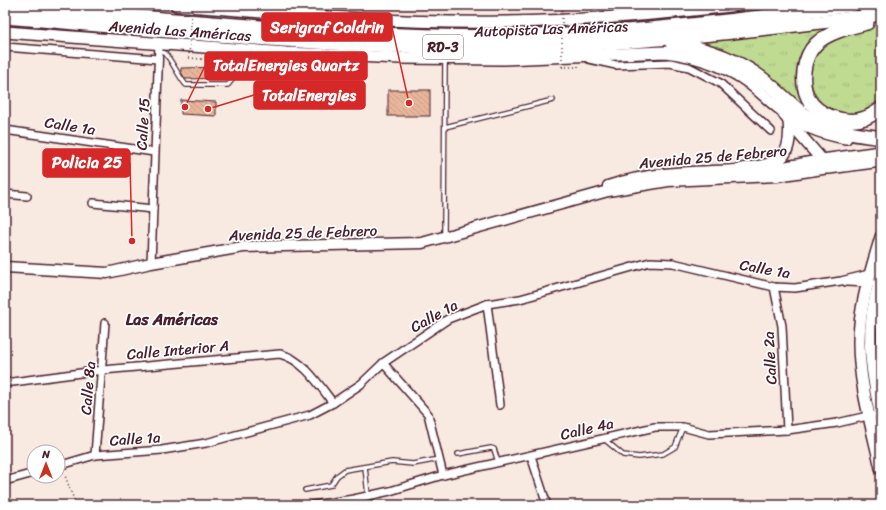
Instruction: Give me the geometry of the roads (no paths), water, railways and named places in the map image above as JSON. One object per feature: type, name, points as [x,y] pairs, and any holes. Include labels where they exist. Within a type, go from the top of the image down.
[{"type":"highway","points":[[84,5],[123,15]]},
{"type":"highway","name":"Autopista Las Américas","points":[[5,6],[359,33],[534,36],[716,23],[852,5]]},
{"type":"highway","name":"Autopista Las Américas","points":[[5,18],[312,43],[481,48],[640,42],[834,21],[881,14]]},
{"type":"highway","points":[[881,20],[855,26],[825,37],[816,44],[809,54],[803,75],[808,98],[816,108],[828,115],[842,120],[853,120],[865,118],[881,109]]},
{"type":"highway","points":[[640,42],[686,45],[726,58],[764,80],[813,121],[828,128],[878,137]]},
{"type":"main road","name":"Avenida Las Américas","points":[[176,5],[336,18],[506,22],[736,5]]},
{"type":"main road","name":"Avenida Las Américas","points":[[5,32],[159,52],[232,50],[286,53],[504,59],[581,57],[664,52],[686,54],[725,68],[743,78],[782,110],[812,129],[825,135],[851,139],[878,137]]},
{"type":"main road","points":[[782,110],[789,122],[825,164]]},
{"type":"main road","points":[[742,169],[770,165],[778,161],[788,148],[789,122]]},
{"type":"main road","name":"Avenida 25 de Febrero","points":[[5,267],[107,273],[152,263],[243,247],[422,243],[608,191],[668,181],[777,176],[881,152]]},
{"type":"main road","name":"Avenida 25 de Febrero","points":[[551,206],[622,181],[661,174],[881,161]]},
{"type":"main road","points":[[877,415],[861,366],[859,341],[861,316],[868,279],[881,237]]},
{"type":"main road","points":[[881,278],[875,296],[869,335],[870,364],[877,415],[881,468]]},
{"type":"street","points":[[5,46],[159,52]]},
{"type":"street","name":"Calle 15","points":[[152,263],[154,152],[159,52]]},
{"type":"street","points":[[581,57],[616,65],[670,63],[689,67],[720,83],[771,131]]},
{"type":"street","name":"Calle 1a","points":[[5,130],[154,152]]},
{"type":"street","points":[[5,194],[27,196]]},
{"type":"street","points":[[93,202],[154,209]]},
{"type":"street","name":"Calle 1a","points":[[66,463],[95,455],[162,450],[206,443],[310,415],[333,403],[361,384],[383,363],[448,319],[487,304],[520,299],[650,262],[674,263],[774,287],[795,288],[841,281],[881,278]]},
{"type":"street","name":"Calle 1a","points":[[841,281],[881,278]]},
{"type":"street","name":"Calle 2a","points":[[774,287],[782,326],[787,430]]},
{"type":"street","points":[[487,304],[500,406]]},
{"type":"street","name":"Calle 8a","points":[[95,455],[105,323]]},
{"type":"street","name":"Calle Interior A","points":[[5,383],[102,370],[280,354],[291,359],[314,379],[333,403]]},
{"type":"street","points":[[383,363],[428,414],[443,475]]},
{"type":"street","name":"Calle 4a","points":[[314,505],[368,496],[443,475],[655,427],[683,427],[709,434],[787,430],[837,423],[877,415]]},
{"type":"street","points":[[531,456],[547,505]]},
{"type":"street","points":[[5,481],[26,475]]},
{"type":"lane","points":[[159,52],[165,53],[186,85],[220,86],[228,85],[232,80],[232,50]]},
{"type":"lane","points":[[444,237],[445,58]]},
{"type":"lane","points":[[445,127],[553,100]]},
{"type":"lane","points":[[603,439],[623,455],[639,457],[663,454],[675,447],[683,427]]},
{"type":"lane","points":[[458,454],[491,448],[494,449],[498,463]]},
{"type":"lane","points":[[305,490],[332,485],[341,472],[392,462],[413,464],[439,459]]},
{"type":"lane","points":[[365,467],[368,496]]},
{"type":"place","name":"Serigraf Coldrin","points":[[409,103]]},
{"type":"place","name":"TotalEnergies Quartz","points":[[185,107]]},
{"type":"place","name":"TotalEnergies","points":[[208,109]]},
{"type":"place","name":"Policia 25","points":[[132,241]]},
{"type":"district","name":"Las Américas","points":[[172,319]]}]
